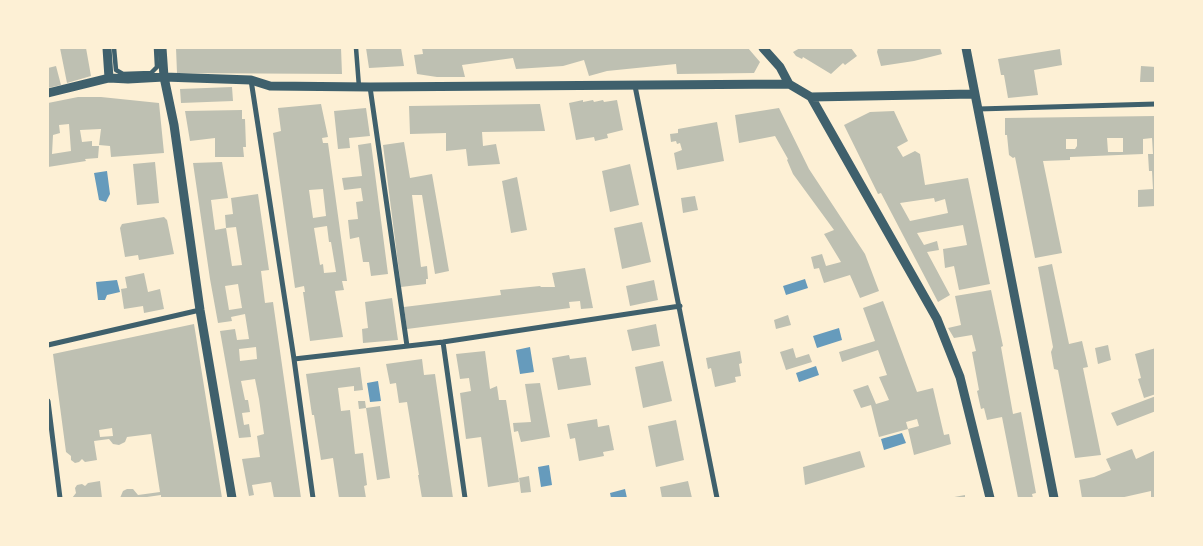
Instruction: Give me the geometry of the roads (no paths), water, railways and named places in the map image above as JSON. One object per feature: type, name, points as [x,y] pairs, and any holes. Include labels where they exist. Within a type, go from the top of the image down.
[{"type":"street","points":[[107,48],[109,78]]},
{"type":"street","points":[[114,48],[116,70],[123,74],[151,73],[157,67],[156,48]]},
{"type":"street","points":[[162,48],[164,77],[174,125],[200,310],[232,498]]},
{"type":"street","points":[[356,48],[359,87]]},
{"type":"street","points":[[762,48],[780,67],[789,84]]},
{"type":"street","points":[[966,48],[1054,498]]},
{"type":"street","points":[[48,93],[109,78],[164,77],[251,80],[270,86],[359,87],[789,84],[811,97],[937,319],[960,377],[990,498]]},
{"type":"street","points":[[251,80],[294,359],[313,498]]},
{"type":"street","points":[[635,86],[717,498]]},
{"type":"street","points":[[370,87],[407,346]]},
{"type":"street","points":[[811,97],[974,94]]},
{"type":"street","points":[[977,109],[1156,104]]},
{"type":"street","points":[[294,359],[443,342],[680,306]]},
{"type":"street","points":[[48,345],[200,310]]},
{"type":"street","points":[[443,342],[465,498]]},
{"type":"street","points":[[48,401],[60,498]]},
{"type":"water","points":[[107,171],[110,194],[106,202],[99,200],[94,173]]},
{"type":"water","points":[[805,279],[808,288],[786,295],[783,286]]},
{"type":"water","points":[[117,280],[120,292],[107,295],[105,300],[98,300],[96,282]]},
{"type":"water","points":[[839,328],[842,340],[817,348],[813,336]]},
{"type":"water","points":[[530,347],[534,372],[520,374],[516,350]]},
{"type":"water","points":[[816,366],[819,375],[799,382],[796,373]]},
{"type":"water","points":[[378,381],[381,401],[370,402],[367,383]]},
{"type":"water","points":[[902,433],[906,443],[884,450],[881,439]]},
{"type":"water","points":[[549,465],[552,485],[541,487],[538,467]]},
{"type":"water","points":[[625,489],[627,498],[611,498],[610,493]]}]
